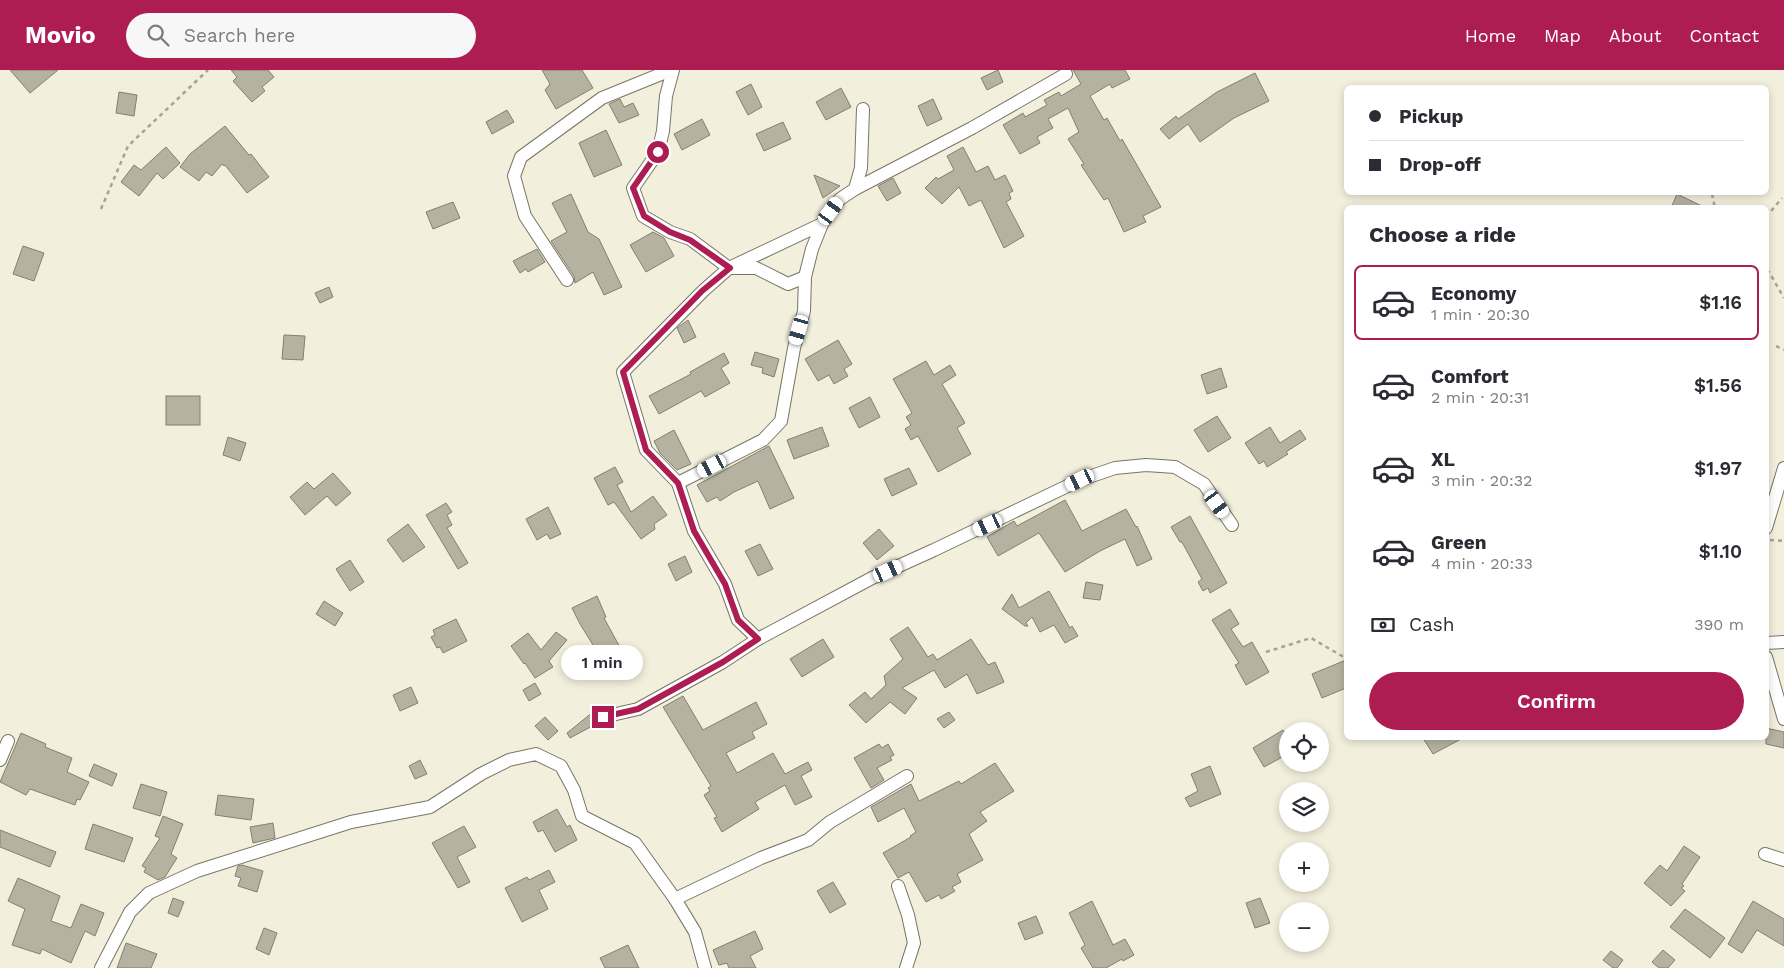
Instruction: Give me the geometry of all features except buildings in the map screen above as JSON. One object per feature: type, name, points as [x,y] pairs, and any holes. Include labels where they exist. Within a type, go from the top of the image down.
[{"type":"street","points":[[672,70],[666,96],[663,131],[658,152],[633,188],[644,216],[670,232],[690,240],[730,268],[756,268],[788,284],[806,278]]},
{"type":"street","points":[[568,280],[525,216],[514,176],[521,157],[602,98],[672,70]]},
{"type":"street","points":[[678,483],[763,440],[781,421],[794,348],[804,311],[806,278],[812,249],[822,224],[840,198],[972,128],[1066,74]]},
{"type":"street","points":[[856,190],[861,168],[863,109]]},
{"type":"street","points":[[758,639],[738,620],[725,584],[694,531],[678,483],[646,450],[623,372],[702,291],[730,268],[822,224]]},
{"type":"street","points":[[603,717],[638,709],[723,662],[758,639],[872,578],[1080,480],[1115,468],[1146,465],[1175,467],[1204,484],[1232,524]]},
{"type":"street","points":[[1769,518],[1784,468]]},
{"type":"street","points":[[1769,643],[1784,642]]},
{"type":"street","points":[[1769,668],[1784,720]]},
{"type":"street","points":[[0,760],[8,741]]},
{"type":"street","points":[[100,968],[130,912],[149,893],[197,872],[351,822],[430,807],[481,774],[509,760],[536,754],[561,766],[574,790],[582,816],[635,843],[695,932],[705,968]]},
{"type":"street","points":[[675,900],[761,858],[808,840],[830,822],[907,776]]},
{"type":"street","points":[[1765,854],[1784,860]]},
{"type":"street","points":[[898,886],[908,915],[914,943],[906,968]]},
{"type":"path","points":[[101,209],[128,146],[208,70]]},
{"type":"path","points":[[1769,213],[1782,198]]},
{"type":"path","points":[[1769,272],[1784,298]]},
{"type":"path","points":[[1776,346],[1784,350]]},
{"type":"path","points":[[1769,540],[1784,541]]},
{"type":"path","points":[[1266,652],[1311,638],[1344,656]]},
{"type":"route","points":[[603,717],[638,709],[723,662],[758,639],[738,620],[725,584],[694,531],[678,483],[646,450],[623,372],[702,291],[730,268],[690,240],[670,232],[644,216],[633,188],[658,152]]}]
